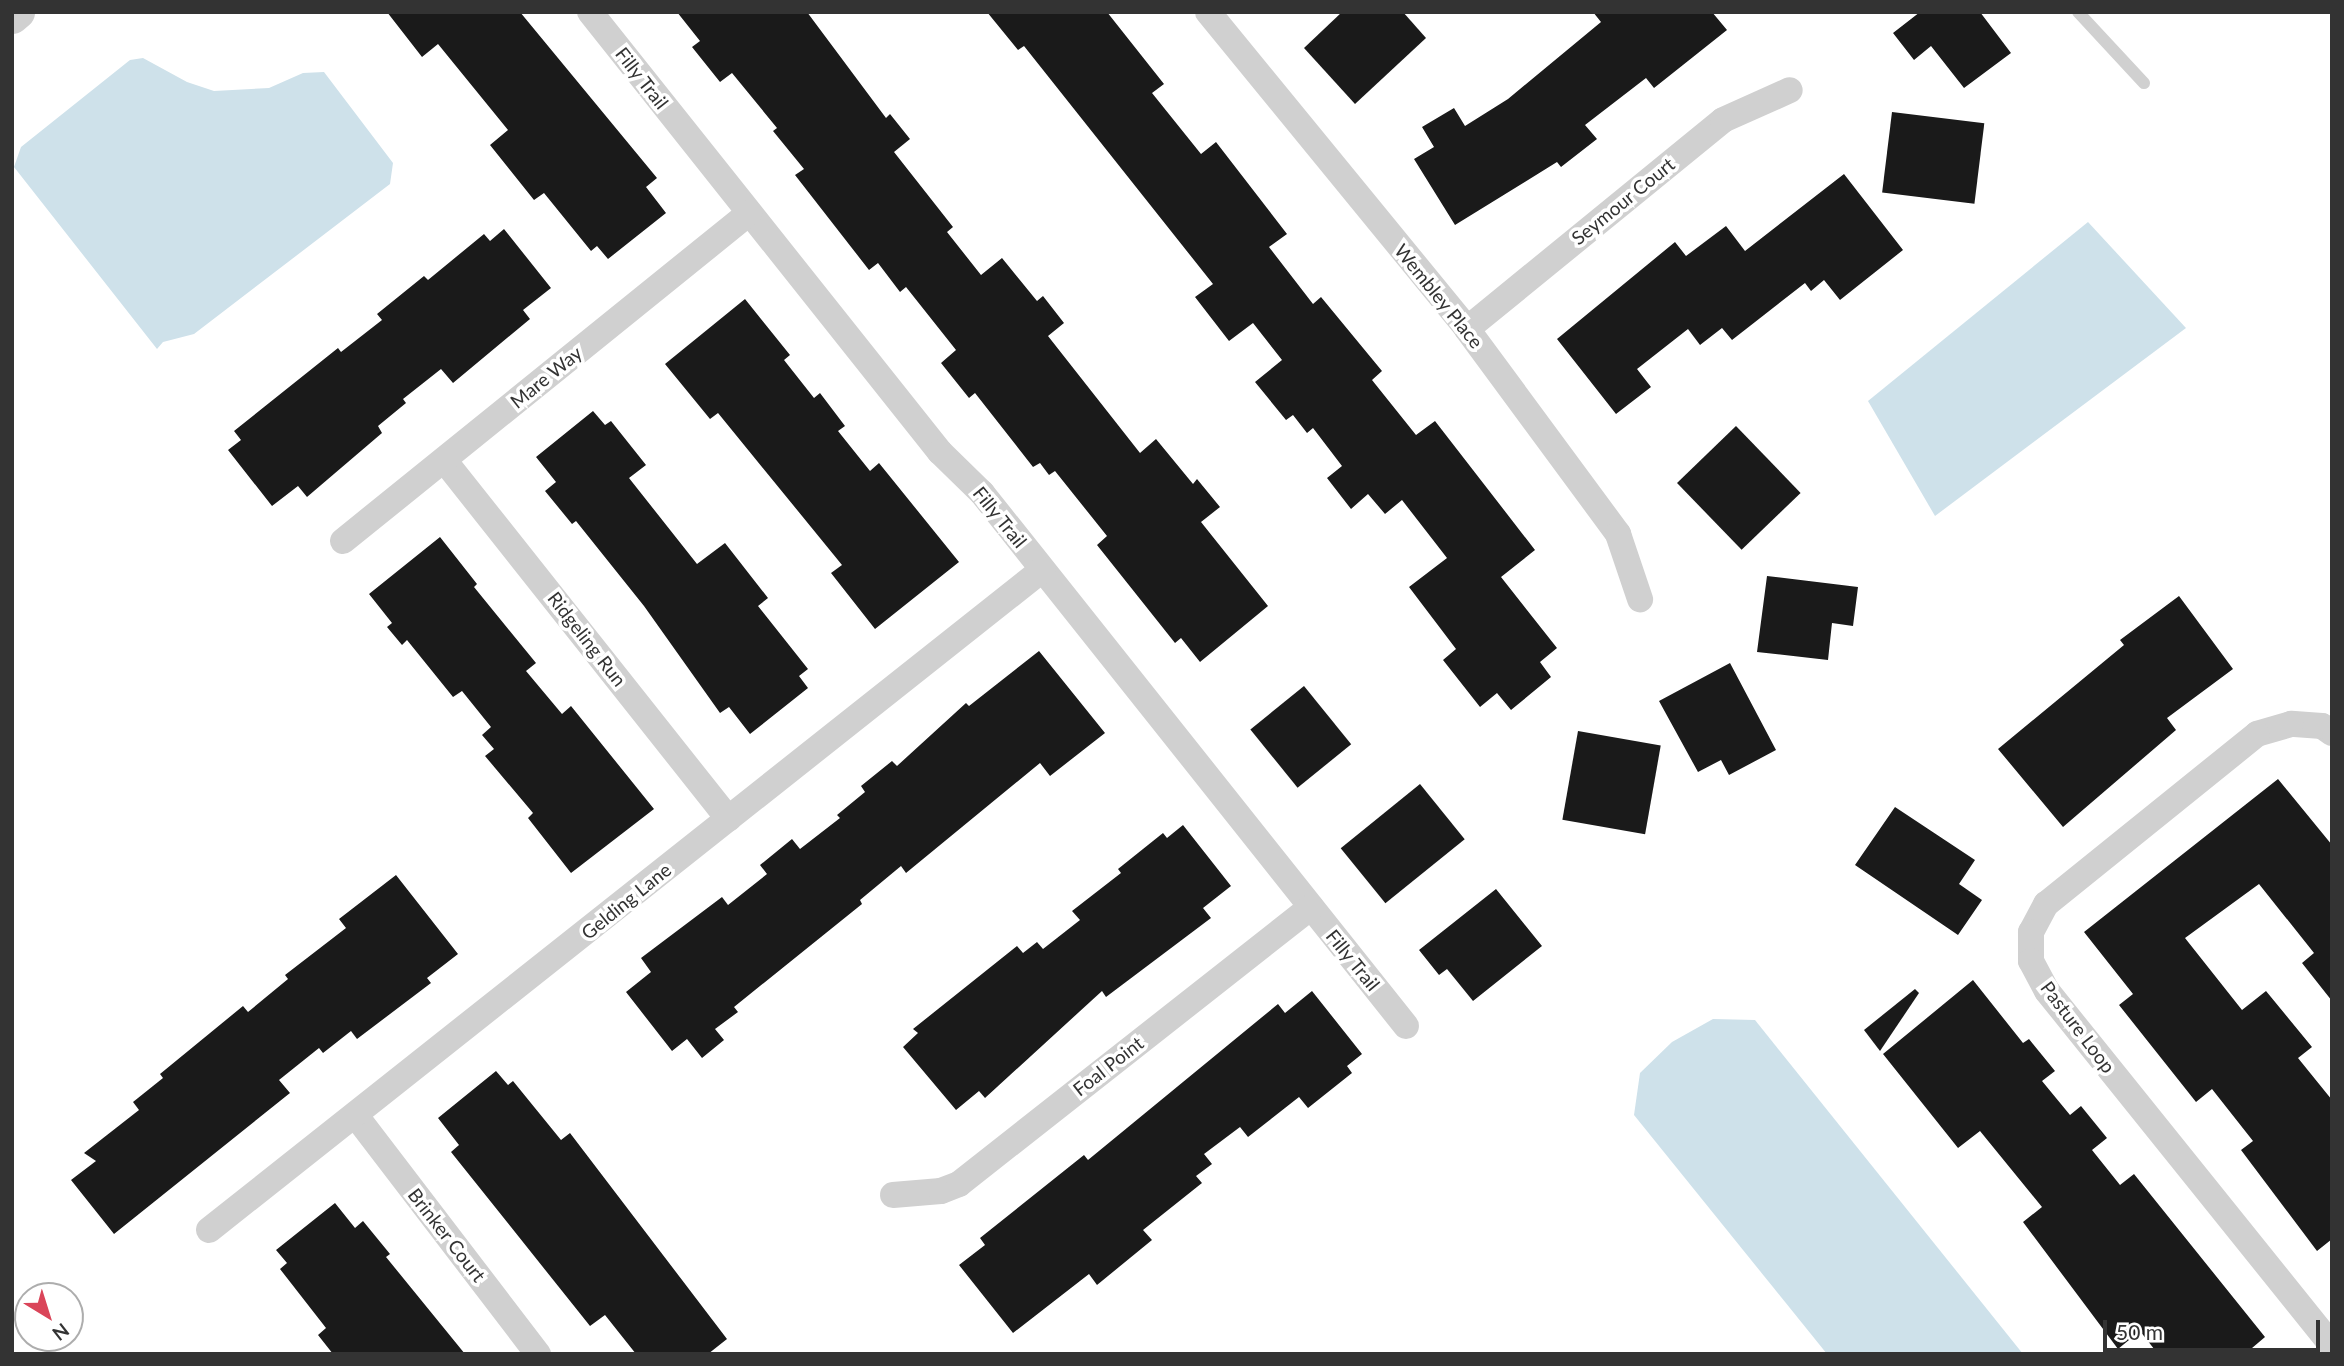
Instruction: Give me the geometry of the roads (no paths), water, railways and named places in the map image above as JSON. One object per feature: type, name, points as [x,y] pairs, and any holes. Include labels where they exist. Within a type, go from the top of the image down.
[{"type":"street","points":[[12,17],[18,12]]},
{"type":"street","name":"Filly Trail","points":[[590,12],[940,452],[982,493],[1406,1026]]},
{"type":"street","name":"Wembley Place","points":[[1210,13],[1467,329],[1618,534],[1640,599]]},
{"type":"street","name":"Seymour Court","points":[[1467,329],[1723,120],[1790,90]]},
{"type":"street","name":"Mare Way","points":[[343,541],[749,213]]},
{"type":"street","name":"Ridgeling Run","points":[[444,460],[729,819]]},
{"type":"street","name":"Gelding Lane","points":[[209,1230],[1042,570]]},
{"type":"street","name":"Pasture Loop","points":[[2332,733],[2322,726],[2291,724],[2257,734],[2046,904],[2031,932],[2031,961],[2047,990],[2332,1345]]},
{"type":"street","name":"Foal Point","points":[[893,1195],[941,1191],[959,1184],[1311,907]]},
{"type":"street","name":"Brinker Court","points":[[356,1116],[538,1354]]},
{"type":"lane","points":[[2078,12],[2144,83]]}]
